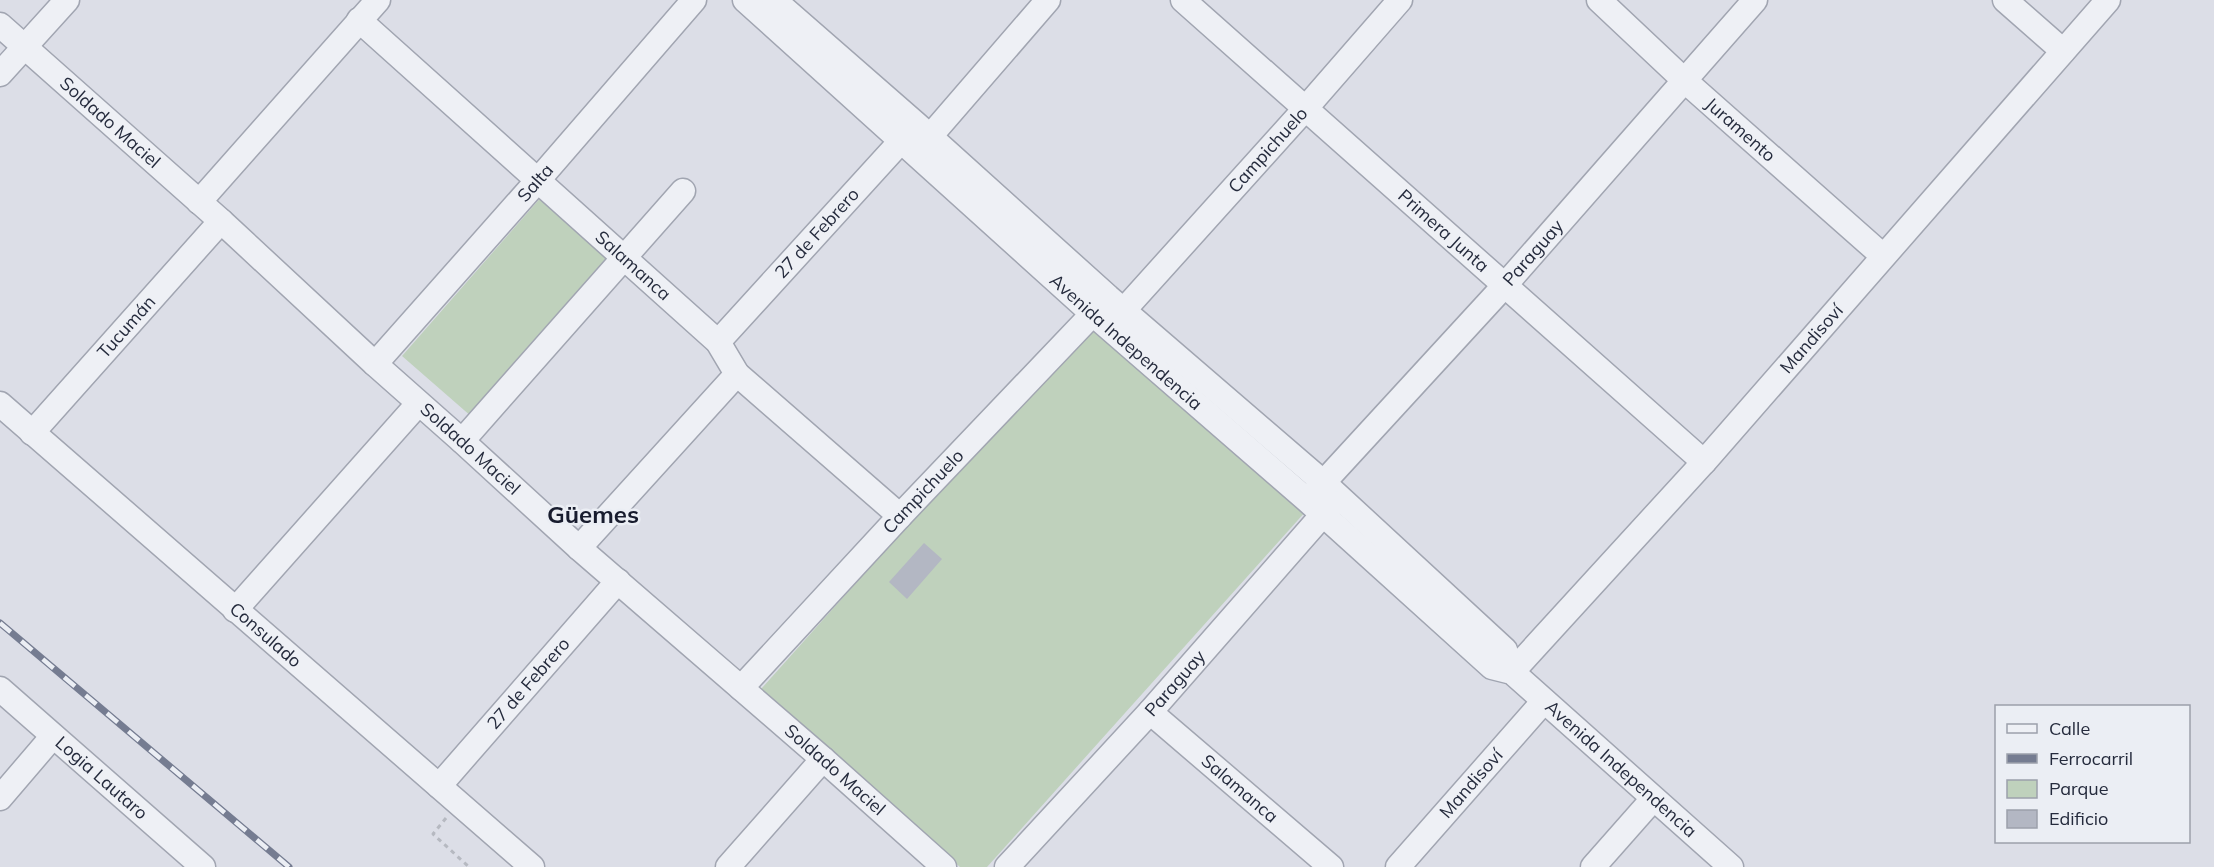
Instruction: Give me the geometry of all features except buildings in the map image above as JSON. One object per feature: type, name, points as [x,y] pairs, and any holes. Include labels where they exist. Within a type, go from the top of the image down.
[{"type":"street","points":[[0,74],[66,0]]},
{"type":"street","points":[[199,202],[378,0]]},
{"type":"street","name":"Salta","points":[[375,364],[694,0]]},
{"type":"street","name":"Avenida Independencia","points":[[745,0],[916,138]]},
{"type":"street","name":"Avenida Independencia","points":[[774,0],[916,138],[1108,312],[1314,507],[1492,667],[1512,672],[1731,867]]},
{"type":"street","name":"27 de Febrero","points":[[718,342],[1048,0]]},
{"type":"street","name":"Primera Junta","points":[[1183,0],[1704,462]]},
{"type":"street","name":"Campichuelo","points":[[741,688],[900,516],[1108,312],[1305,109],[1400,0]]},
{"type":"street","name":"Juramento","points":[[1599,0],[1684,80],[1884,256]]},
{"type":"street","name":"Paraguay","points":[[1007,867],[1150,712],[1314,507],[1331,490],[1504,285],[1755,0]]},
{"type":"street","points":[[2006,0],[2063,51]]},
{"type":"street","name":"Mandisoví","points":[[1512,672],[1704,462],[2108,0]]},
{"type":"street","name":"Salamanca","points":[[359,20],[539,179],[718,342],[737,374],[900,516]]},
{"type":"street","name":"Soldado Maciel","points":[[0,25],[221,221],[418,404],[579,548],[944,867]]},
{"type":"street","points":[[462,441],[683,191]]},
{"type":"street","name":"Tucumán","points":[[32,433],[221,221]]},
{"type":"street","name":"Avenida Independencia","points":[[1108,312],[1331,490],[1505,650],[1512,672]]},
{"type":"street","points":[[579,548],[737,374]]},
{"type":"street","name":"Consulado","points":[[0,404],[532,867]]},
{"type":"street","points":[[235,610],[418,404]]},
{"type":"street","name":"27 de Febrero","points":[[439,786],[618,581]]},
{"type":"street","name":"Logia Lautaro","points":[[0,689],[203,867]]},
{"type":"street","name":"Mandisoví","points":[[1398,867],[1544,701]]},
{"type":"street","name":"Salamanca","points":[[1150,712],[1331,867]]},
{"type":"street","points":[[0,798],[53,736]]},
{"type":"street","points":[[728,867],[823,759]]},
{"type":"street","points":[[1593,867],[1653,799]]},
{"type":"path","points":[[459,803],[433,834],[469,867]]},
{"type":"green space","points":[[543,195],[613,256],[472,417],[402,356]]},
{"type":"green space","points":[[1091,320],[1306,511],[987,867],[960,867],[761,689]]},
{"type":"railway","points":[[0,623],[289,867]]},
{"type":"district","name":"Güemes","points":[[593,515]]}]
